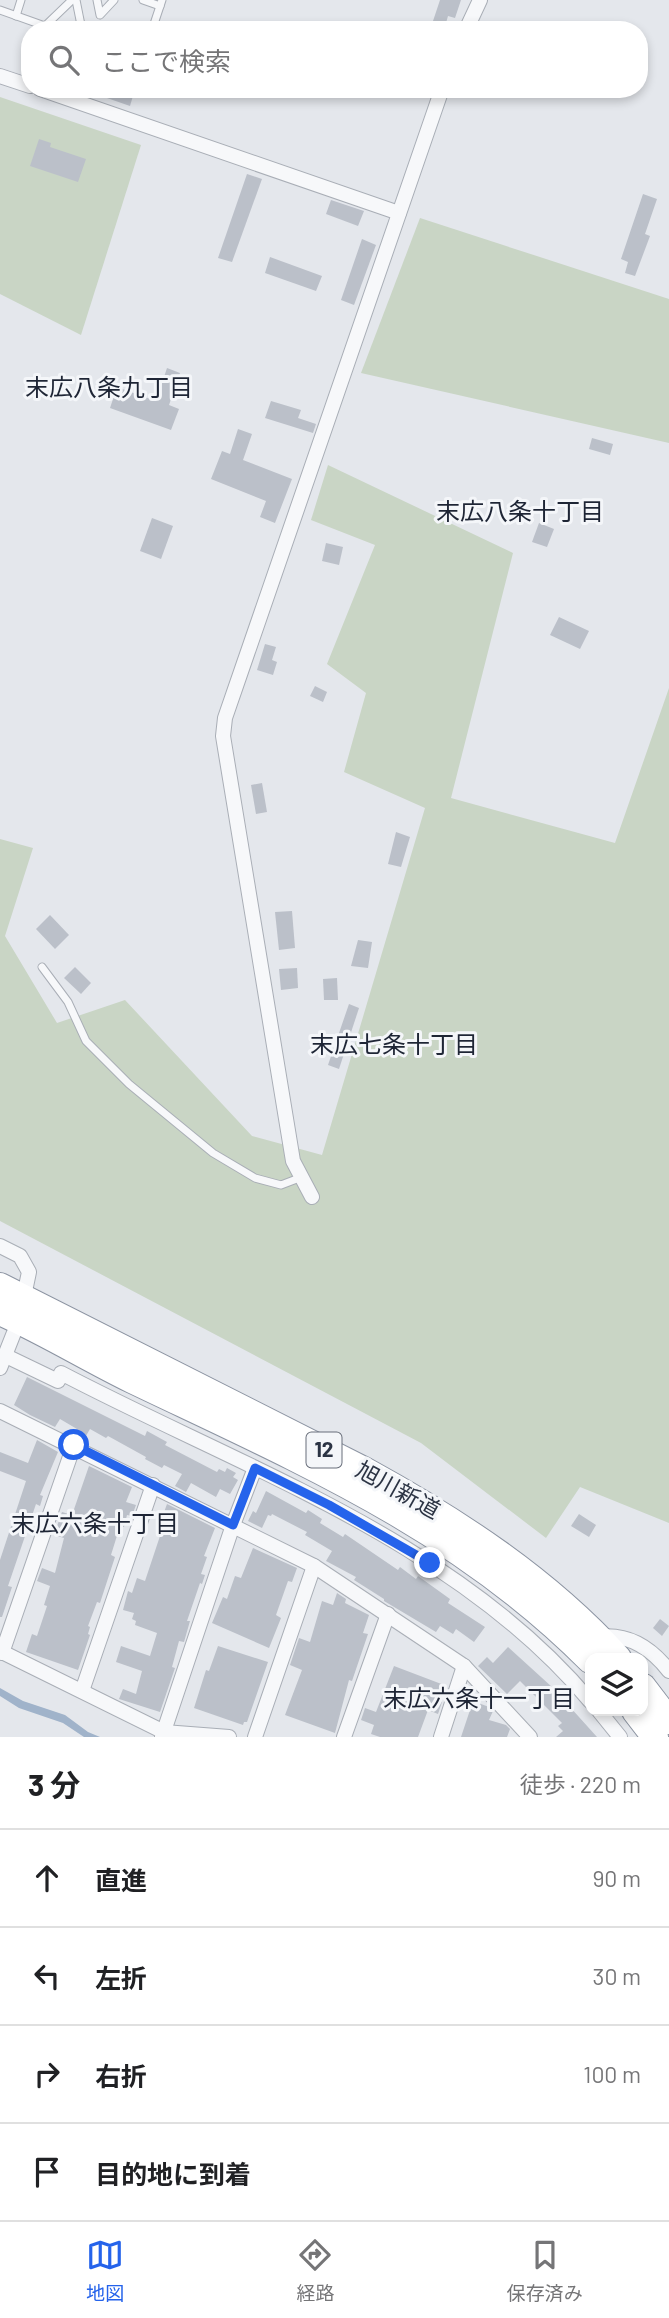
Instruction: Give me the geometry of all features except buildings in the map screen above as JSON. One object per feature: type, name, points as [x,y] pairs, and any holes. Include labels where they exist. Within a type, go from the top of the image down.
[{"type":"highway","name":"旭川新道","points":[[0,1286],[8,1334]]},
{"type":"highway","name":"旭川新道","points":[[8,1334],[128,1378],[266,1443],[335,1494],[411,1520],[475,1561],[541,1613],[594,1648]]},
{"type":"highway","name":"旭川新道","points":[[8,1334],[364,1470],[419,1500],[497,1551],[594,1648]]},
{"type":"highway","points":[[648,1694],[669,1721]]},
{"type":"highway","points":[[639,1716],[655,1737]]},
{"type":"street","points":[[470,21],[480,0]]},
{"type":"street","points":[[0,76],[21,83]]},
{"type":"street","points":[[66,98],[399,213]]},
{"type":"street","points":[[312,1197],[293,1161],[223,736],[225,718],[439,98]]},
{"type":"street","points":[[0,1246],[20,1256],[29,1272],[8,1334],[58,1381],[61,1373],[123,1406],[255,1468],[335,1494],[507,1620],[585,1696]]},
{"type":"street","points":[[123,1406],[128,1378]]},
{"type":"street","points":[[0,1410],[314,1566],[464,1666],[530,1737]]},
{"type":"street","points":[[74,1445],[1,1652],[163,1734],[229,1737]]},
{"type":"street","points":[[163,1734],[233,1525],[255,1468]]},
{"type":"street","points":[[82,1691],[153,1485]]},
{"type":"street","points":[[255,1737],[314,1566]]},
{"type":"street","points":[[344,1737],[388,1614]]},
{"type":"street","points":[[594,1648],[620,1636],[631,1640],[666,1666],[669,1647]]},
{"type":"street","points":[[441,1737],[464,1666]]},
{"type":"street","points":[[603,1716],[620,1737]]},
{"type":"lane","points":[[16,16],[21,0]]},
{"type":"lane","points":[[51,21],[74,0],[80,21]]},
{"type":"lane","points":[[97,0],[100,15],[114,0]]},
{"type":"lane","points":[[143,0],[161,3],[155,21]]},
{"type":"lane","points":[[0,10],[30,21]]},
{"type":"lane","points":[[42,967],[68,1002],[86,1041],[129,1084],[213,1153],[255,1178],[281,1185],[302,1177]]},
{"type":"green space","points":[[0,97],[141,145],[81,335],[0,294]]},
{"type":"green space","points":[[420,218],[669,299],[669,443],[361,373]]},
{"type":"green space","points":[[328,465],[513,553],[451,798],[615,843],[669,688],[669,1523],[580,1487],[546,1538],[421,1443],[0,1221],[0,839],[33,848],[5,936],[57,1023],[125,1000],[252,1136],[322,1155],[425,808],[344,772],[366,693],[327,664],[375,545],[311,520]]},
{"type":"water","points":[[0,1688],[23,1701],[65,1715],[88,1732],[100,1737],[84,1737],[63,1723],[19,1708],[0,1696]]},
{"type":"district","name":"末広八条九丁目","points":[[109,388]]},
{"type":"district","name":"末広八条十丁目","points":[[520,512]]},
{"type":"district","name":"末広七条十丁目","points":[[394,1045]]},
{"type":"district","name":"末広六条十丁目","points":[[95,1524]]},
{"type":"district","name":"末広六条十一丁目","points":[[479,1699]]},
{"type":"route","points":[[74,1445],[233,1525],[255,1468],[329,1505],[430,1563]]}]
